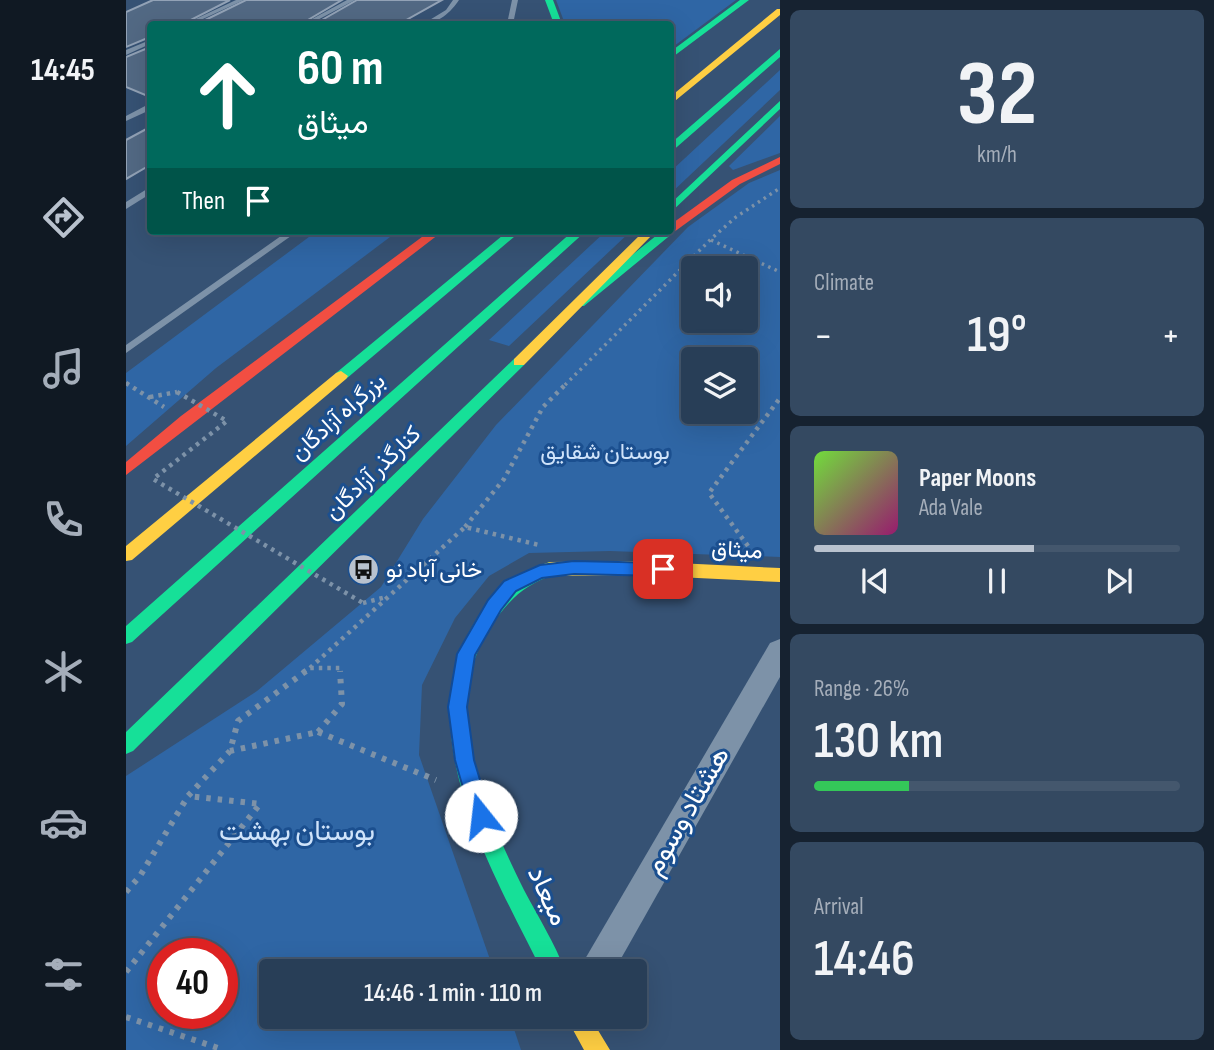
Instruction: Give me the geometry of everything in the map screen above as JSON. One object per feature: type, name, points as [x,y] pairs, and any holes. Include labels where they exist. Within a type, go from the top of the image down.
[{"type":"main road","points":[[549,0],[557,21]]},
{"type":"main road","points":[[674,53],[745,0]]},
{"type":"main road","points":[[674,99],[780,11]]},
{"type":"main road","points":[[674,146],[780,52]]},
{"type":"main road","points":[[674,206],[780,104]]},
{"type":"main road","points":[[674,226],[719,190],[755,169],[780,160]]},
{"type":"main road","points":[[126,470],[186,420],[432,235]]},
{"type":"main road","name":"بزرگراه آزادگان","points":[[126,555],[510,235]]},
{"type":"main road","name":"بزرگراه آزادگان","points":[[126,637],[576,235]]},
{"type":"main road","name":"کنارگذر آزادگان","points":[[126,745],[580,303],[646,235]]},
{"type":"main road","points":[[580,303],[663,235]]},
{"type":"main road","name":"میثاق","points":[[495,605],[510,586],[540,572],[562,569],[637,568],[774,575]]},
{"type":"main road","name":"میعاد","points":[[495,605],[466,654],[457,707],[464,760],[481,816],[548,959]]},
{"type":"main road","points":[[585,1029],[598,1050]]},
{"type":"street","name":"هشتاد وسوم","points":[[601,959],[780,651]]},
{"type":"lane","points":[[195,21],[241,0]]},
{"type":"lane","points":[[312,21],[352,0]]},
{"type":"lane","points":[[431,21],[448,11],[456,0]]},
{"type":"lane","points":[[511,21],[515,0]]},
{"type":"lane","points":[[126,53],[147,43]]},
{"type":"lane","points":[[126,107],[147,115]]},
{"type":"lane","points":[[126,119],[147,109]]},
{"type":"lane","points":[[126,206],[147,193]]},
{"type":"lane","points":[[126,350],[288,235]]},
{"type":"path","points":[[126,892],[140,876],[188,796],[230,751],[238,721],[309,668],[465,527],[504,479],[543,407],[711,240],[736,217],[780,188]]},
{"type":"path","points":[[711,240],[780,272]]},
{"type":"path","points":[[126,383],[186,420]]},
{"type":"path","points":[[149,397],[177,393],[227,421],[153,479],[363,603],[389,597]]},
{"type":"path","points":[[774,575],[709,493],[780,398]]},
{"type":"path","points":[[465,527],[544,546]]},
{"type":"path","points":[[309,668],[340,668],[342,704],[318,732]]},
{"type":"path","points":[[230,751],[318,732],[475,797]]},
{"type":"path","points":[[126,972],[260,804],[188,796]]},
{"type":"path","points":[[126,1017],[225,1050]]},
{"type":"green space","points":[[556,0],[736,0],[674,46],[674,21],[564,21]]},
{"type":"green space","points":[[780,70],[780,90],[674,190],[674,168]]},
{"type":"green space","points":[[780,116],[780,153],[733,170],[729,166]]},
{"type":"green space","name":"بوستان بهشت","points":[[780,170],[780,557],[610,551],[529,553],[489,576],[455,618],[422,685],[419,755],[490,959],[259,959],[259,1029],[514,1029],[521,1050],[126,1050],[126,776],[257,691],[381,587],[423,519],[496,425],[688,227],[749,183]]},
{"type":"green space","points":[[312,235],[393,235],[216,368],[126,446],[126,373]]},
{"type":"green space","points":[[602,235],[627,235],[509,346],[489,340]]},
{"type":"building","points":[[153,0],[230,0],[189,21],[147,21],[147,38],[126,47],[126,12]]},
{"type":"building","points":[[246,0],[342,0],[306,21],[203,21]]},
{"type":"building","points":[[357,0],[442,0],[404,21],[320,21]]},
{"type":"building","points":[[147,48],[147,96],[126,87],[126,57]]},
{"type":"building","points":[[147,129],[147,167],[126,179],[126,140]]},
{"type":"traffic: fast","points":[[549,0],[557,21]]},
{"type":"traffic: fast","points":[[674,53],[745,0]]},
{"type":"traffic: fast","points":[[674,146],[780,52]]},
{"type":"traffic: fast","points":[[674,206],[780,104]]},
{"type":"traffic: fast","points":[[341,376],[510,235]]},
{"type":"traffic: fast","points":[[126,637],[576,235]]},
{"type":"traffic: fast","points":[[580,303],[664,235]]},
{"type":"traffic: fast","points":[[126,745],[519,362]]},
{"type":"traffic: fast","points":[[548,959],[481,817],[468,776],[460,734],[459,693],[467,653],[491,612],[504,595],[520,582],[550,569]]},
{"type":"traffic: slow","points":[[674,99],[780,11]]},
{"type":"traffic: slow","points":[[519,362],[646,235]]},
{"type":"traffic: slow","points":[[126,555],[341,376]]},
{"type":"traffic: slow","points":[[550,569],[636,568],[780,575]]},
{"type":"traffic: slow","points":[[585,1029],[598,1050]]},
{"type":"traffic: jam","points":[[674,227],[736,182],[780,160]]},
{"type":"traffic: jam","points":[[126,470],[186,420],[432,235]]},
{"type":"place","name":"خانی آباد نو","points":[[363,570]]},
{"type":"route","points":[[481,816],[464,760],[457,707],[466,654],[495,605],[510,586],[540,572],[574,568],[663,569]]},
{"type":"park label","name":"بوستان شقایق","points":[[605,452]]}]
